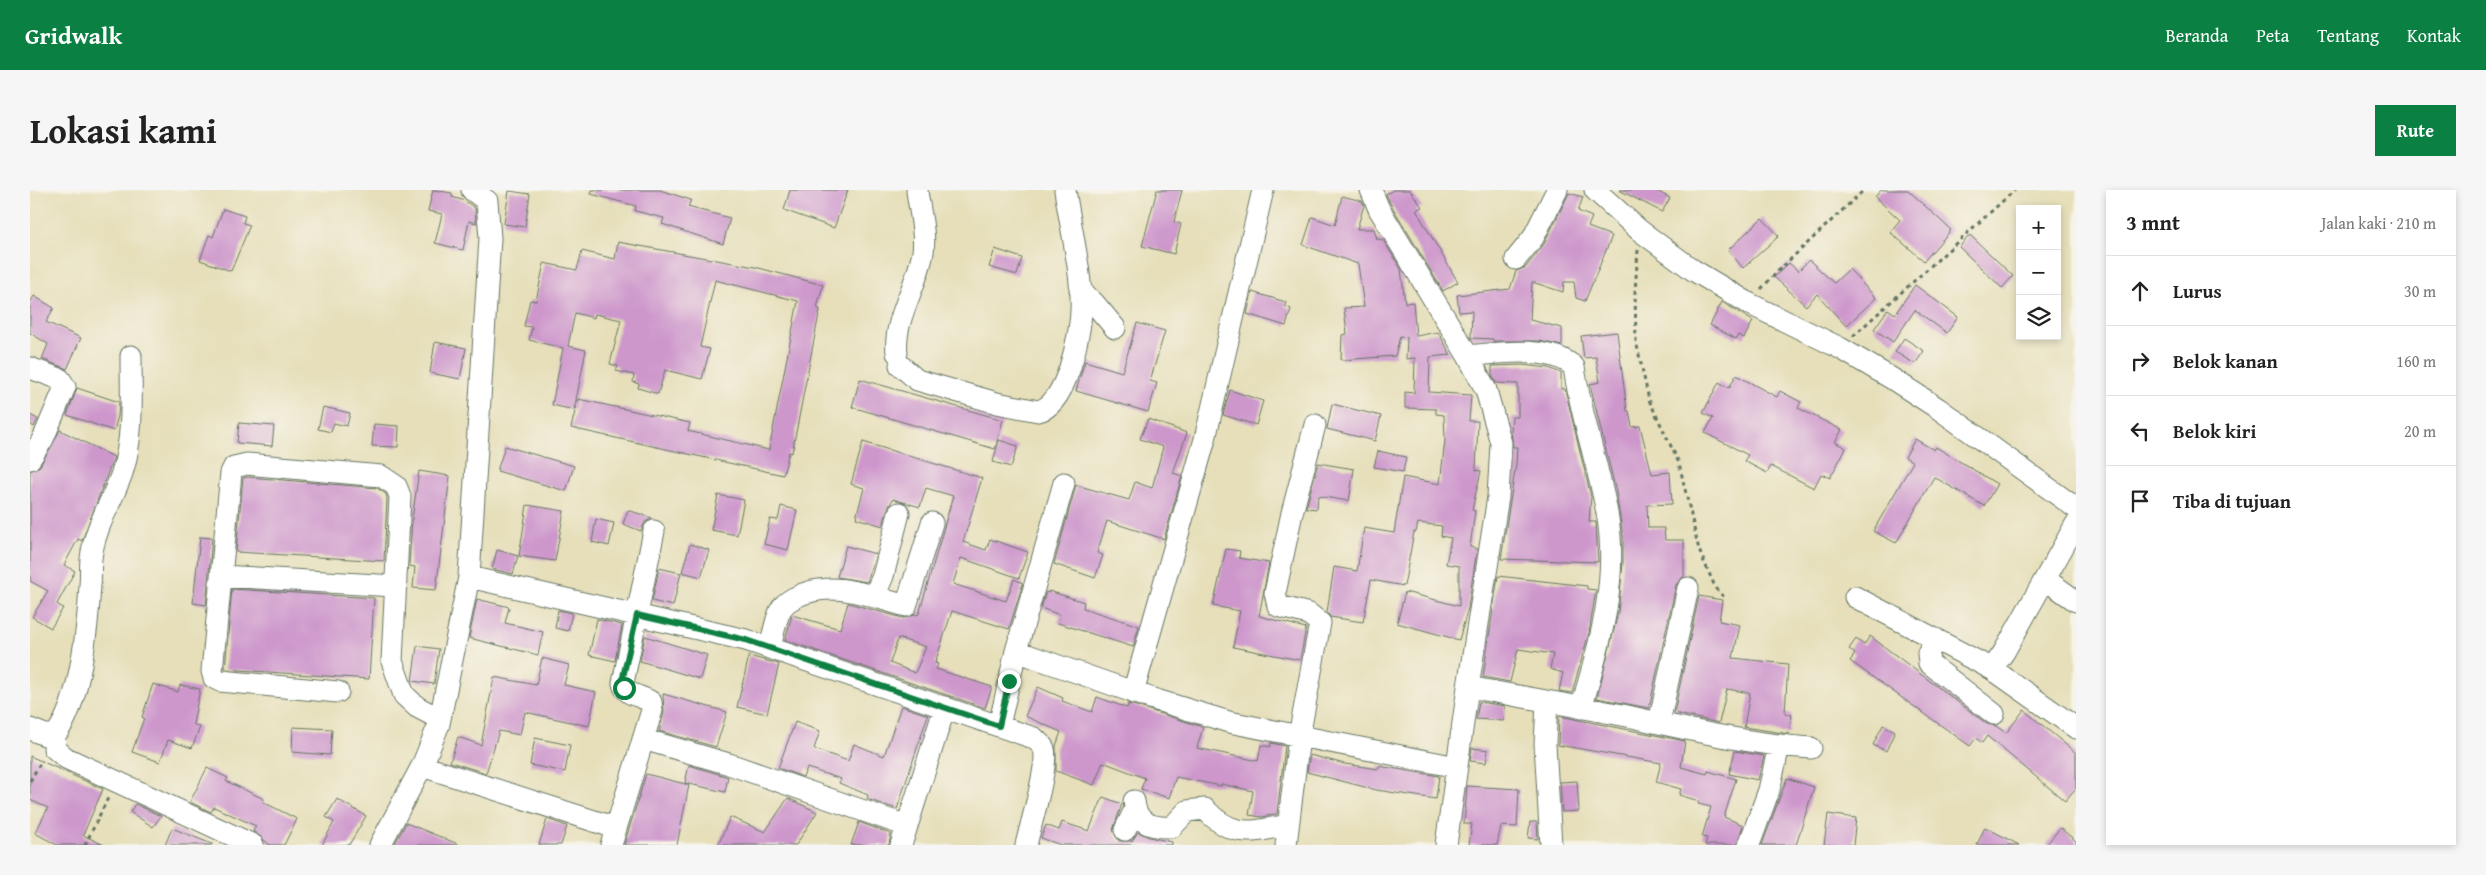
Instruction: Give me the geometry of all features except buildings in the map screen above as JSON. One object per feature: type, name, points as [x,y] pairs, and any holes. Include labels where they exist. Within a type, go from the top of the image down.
[{"type":"street","points":[[917,190],[924,250],[920,268],[895,340],[899,359],[917,380],[997,403],[1038,411],[1044,410],[1054,401],[1065,380],[1081,310],[1080,290],[1065,190]]},
{"type":"street","points":[[1133,693],[1205,439],[1262,190]]},
{"type":"street","points":[[1371,190],[1384,218],[1468,356],[1486,390],[1501,443],[1498,498],[1468,687],[1446,845]]},
{"type":"street","points":[[1516,259],[1533,238],[1556,190]]},
{"type":"street","points":[[1595,190],[1669,254],[1750,304],[1840,348],[1939,409],[2076,508]]},
{"type":"street","points":[[380,845],[422,766],[440,719],[469,576],[490,238],[487,201],[479,192]]},
{"type":"street","points":[[1080,290],[1115,328]]},
{"type":"street","points":[[1468,356],[1499,353],[1542,354],[1557,356],[1567,360],[1574,367],[1587,434],[1607,513],[1611,564],[1608,592],[1594,665],[1581,708]]},
{"type":"street","points":[[131,356],[131,408],[126,457],[122,472],[94,539],[90,560],[86,630],[82,658],[66,718],[52,742],[57,753],[115,782],[253,845]]},
{"type":"street","points":[[30,368],[60,379],[65,387],[43,438],[30,459]]},
{"type":"street","points":[[1125,830],[1134,805],[1144,824],[1155,828],[1172,827],[1187,811],[1205,809],[1229,829],[1248,833],[1287,835],[1299,737],[1320,623],[1310,614],[1278,606],[1275,592],[1292,512],[1315,424]]},
{"type":"street","points":[[338,692],[220,682],[214,678],[212,671],[221,576],[231,473],[234,467],[247,464],[381,476],[396,486],[400,496],[392,661],[404,695],[417,707],[440,719]]},
{"type":"street","points":[[999,726],[1016,651],[1064,483]]},
{"type":"street","points":[[874,597],[883,576],[899,513]]},
{"type":"street","points":[[770,648],[780,611],[786,603],[800,595],[825,588],[846,590],[906,606],[932,523]]},
{"type":"street","points":[[1992,669],[2004,652],[2076,524]]},
{"type":"street","points":[[422,766],[614,836],[652,710],[651,702],[629,692],[624,688],[623,683],[654,531]]},
{"type":"street","points":[[221,576],[395,586]]},
{"type":"street","points":[[469,576],[739,638],[1034,738],[1042,744],[1045,751],[1044,765],[1026,845]]},
{"type":"street","points":[[2045,579],[2076,601]]},
{"type":"street","points":[[1659,723],[1688,588]]},
{"type":"street","points":[[1855,597],[1992,669],[2076,728]]},
{"type":"street","points":[[1936,639],[1928,653],[1929,663],[1994,714]]},
{"type":"street","points":[[1016,651],[1133,693],[1229,722],[1457,767]]},
{"type":"street","points":[[1468,687],[1713,735],[1779,746],[1811,748]]},
{"type":"street","points":[[1547,702],[1545,744],[1551,845]]},
{"type":"street","points":[[643,740],[737,767],[904,835],[945,707]]},
{"type":"street","points":[[30,730],[45,735],[55,735]]},
{"type":"street","points":[[1749,845],[1769,790],[1779,746]]},
{"type":"path","points":[[1750,304],[1780,268],[1864,190]]},
{"type":"path","points":[[1840,348],[2015,190]]},
{"type":"path","points":[[1646,234],[1635,292],[1636,341],[1649,400],[1679,463],[1699,550],[1716,589],[1725,598]]},
{"type":"path","points":[[85,845],[115,782]]},
{"type":"route","points":[[624,688],[623,677],[637,615],[746,640],[819,663],[999,726],[1009,681]]}]
